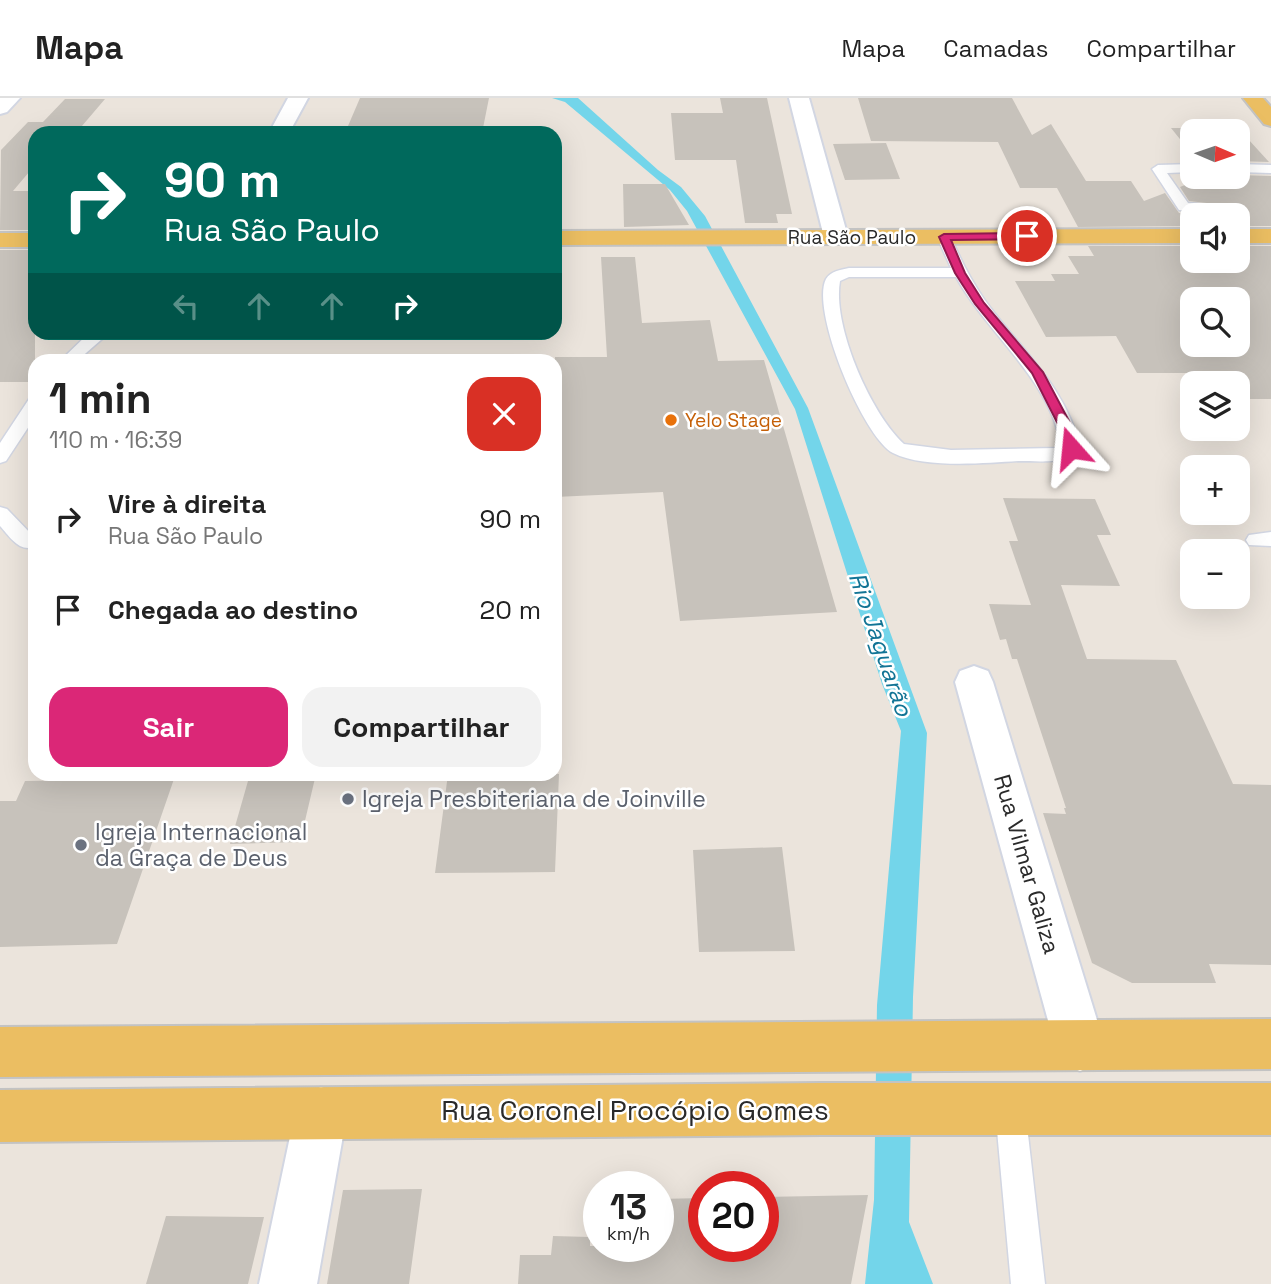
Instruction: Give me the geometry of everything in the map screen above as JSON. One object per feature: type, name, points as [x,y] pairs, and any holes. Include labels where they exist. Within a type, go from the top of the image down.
[{"type":"main road","points":[[1252,98],[1271,120]]},
{"type":"main road","points":[[1250,229],[1271,236]]},
{"type":"main road","name":"Rua São Paulo","points":[[562,238],[1180,236]]},
{"type":"main road","points":[[0,240],[28,240]]},
{"type":"main road","points":[[0,1052],[1271,1044]]},
{"type":"main road","name":"Rua Coronel Procópio Gomes","points":[[0,1116],[1271,1108]]},
{"type":"street","points":[[0,108],[10,98]]},
{"type":"street","points":[[283,126],[298,98]]},
{"type":"street","points":[[799,98],[836,237]]},
{"type":"street","name":"Rua Vilmar Galiza","points":[[974,682],[1080,1046]]},
{"type":"street","points":[[288,1284],[321,1113]]},
{"type":"lane","points":[[1180,168],[1158,169],[1181,203]]},
{"type":"lane","points":[[1250,168],[1271,169]]},
{"type":"lane","points":[[944,237],[960,273],[980,304],[1037,372],[1070,436],[1071,448],[1059,454],[922,455],[899,449],[883,437],[869,411],[839,336],[831,305],[832,282],[837,275],[849,272],[960,273]]},
{"type":"lane","points":[[75,354],[90,340]]},
{"type":"lane","points":[[0,457],[28,414]]},
{"type":"lane","points":[[0,514],[27,542]]},
{"type":"lane","points":[[1010,1108],[1028,1284]]},
{"type":"water","name":"Rio Jaguarão","points":[[552,98],[578,98],[658,170],[681,187],[705,216],[808,408],[927,733],[913,997],[909,1222],[933,1284],[865,1284],[874,1200],[877,1005],[901,731],[882,684],[795,409],[687,211],[670,190],[565,102]]},
{"type":"building","points":[[360,98],[489,98],[483,126],[348,126]]},
{"type":"building","points":[[720,98],[767,98],[792,214],[776,214],[778,223],[745,223],[736,160],[675,160],[671,113],[723,113]]},
{"type":"building","points":[[858,98],[1012,98],[1032,135],[1051,124],[1086,181],[1131,181],[1144,201],[1165,193],[1180,213],[1180,226],[1078,227],[1057,188],[1020,188],[998,142],[871,141]]},
{"type":"building","points":[[65,99],[105,99],[82,126],[28,126],[28,173],[13,191],[28,191],[28,230],[0,230],[1,150],[28,122],[43,122]]},
{"type":"building","points":[[1171,128],[1180,128],[1180,139]]},
{"type":"building","points":[[1250,141],[1269,162],[1250,161]]},
{"type":"building","points":[[886,143],[900,179],[845,180],[833,144]]},
{"type":"building","points":[[1250,175],[1271,176],[1271,226],[1250,226],[1250,203],[1189,201],[1181,189],[1250,189]]},
{"type":"building","points":[[623,184],[665,184],[689,225],[624,227]]},
{"type":"building","points":[[1088,246],[1180,246],[1180,273],[1250,273],[1250,246],[1271,246],[1271,399],[1250,399],[1250,371],[1137,373],[1116,336],[1046,337],[1015,281],[1055,281],[1051,274],[1079,274],[1068,256],[1094,256]]},
{"type":"building","points":[[0,250],[28,250],[28,340],[35,340],[35,354],[28,354],[28,382],[0,382]]},
{"type":"building","points":[[601,257],[635,257],[642,323],[710,320],[718,361],[764,360],[837,612],[680,621],[663,492],[562,497],[562,357],[607,357]]},
{"type":"building","points":[[1003,498],[1095,499],[1111,535],[1097,535],[1120,586],[1061,585],[1087,659],[1176,660],[1233,784],[1271,785],[1271,965],[1209,964],[1216,983],[1132,983],[1092,963],[1043,813],[1066,814],[1066,808],[1017,659],[1012,659],[1006,639],[1000,640],[989,604],[1031,605],[1009,541],[1018,541]]},
{"type":"building","points":[[25,781],[173,781],[117,944],[0,947],[0,801],[16,801]]},
{"type":"building","points":[[248,781],[314,781],[300,842],[230,844]]},
{"type":"building","points":[[447,781],[559,781],[555,872],[435,873]]},
{"type":"building","points":[[782,847],[795,951],[699,952],[693,850]]},
{"type":"building","points":[[422,1189],[409,1284],[327,1284],[343,1190]]},
{"type":"building","points":[[868,1195],[851,1284],[518,1284],[520,1255],[551,1255],[553,1236],[583,1237],[583,1262],[674,1262],[674,1199],[688,1198],[688,1262],[779,1262],[779,1197]]},
{"type":"building","points":[[166,1216],[264,1217],[248,1284],[146,1284]]},
{"type":"place","name":"Yelo Stage","points":[[671,420]]},
{"type":"place","name":"Igreja Presbiteriana de Joinville","points":[[348,799]]},
{"type":"place","name":"Igreja Internacional da Graça de Deus","points":[[81,845]]},
{"type":"route","points":[[1027,236],[944,237],[960,273],[980,304],[1037,372],[1070,436],[1071,448]]}]
